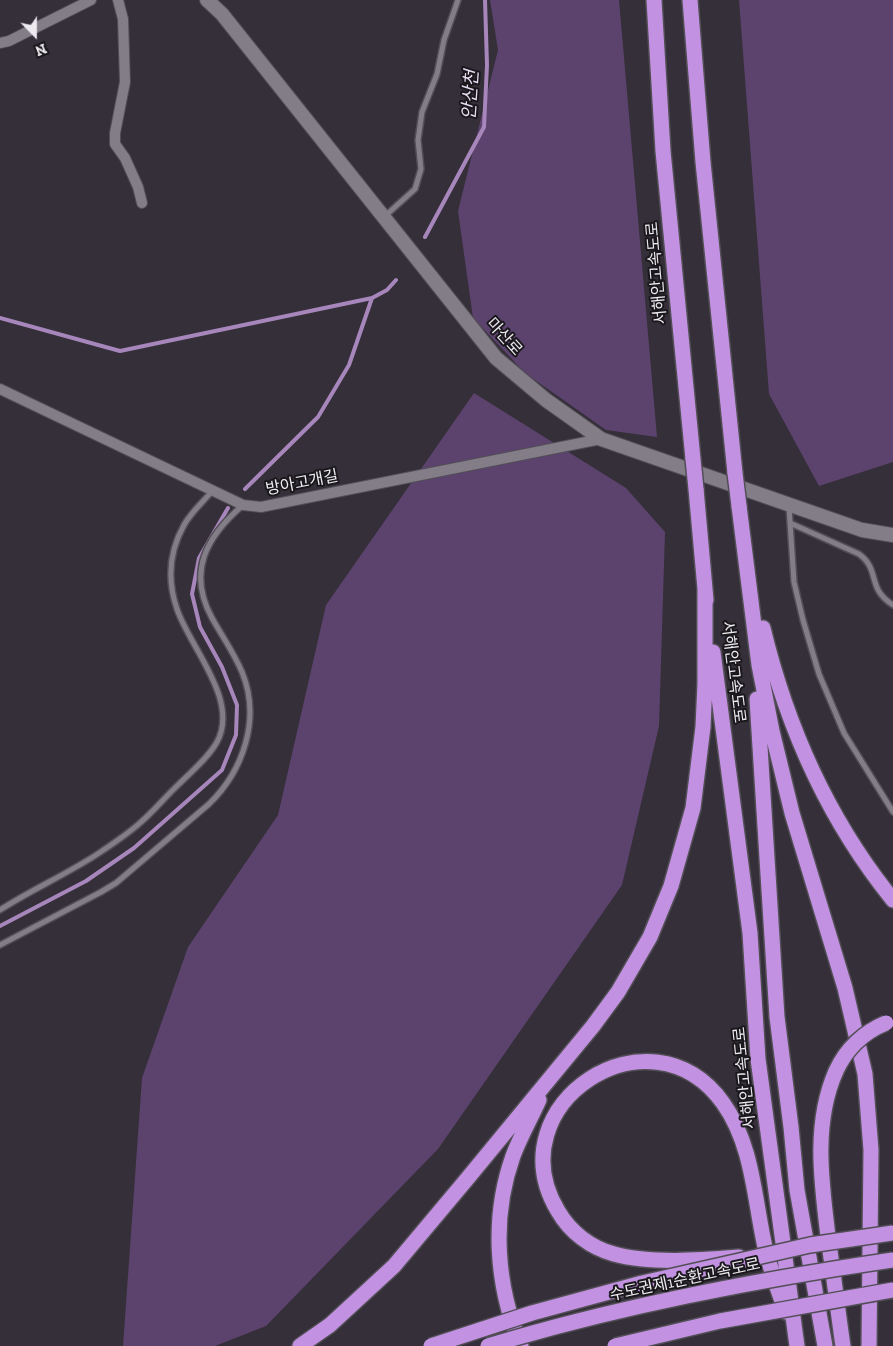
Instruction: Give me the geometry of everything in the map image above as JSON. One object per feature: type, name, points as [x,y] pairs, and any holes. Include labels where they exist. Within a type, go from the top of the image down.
[{"type":"highway","name":"서해안고속도로","points":[[654,0],[663,151],[705,590],[750,933],[758,1059],[797,1344]]},
{"type":"highway","name":"서해안고속도로","points":[[690,0],[704,172],[756,684],[777,1017],[797,1190],[825,1346]]},
{"type":"highway","points":[[739,506],[756,599],[775,676],[791,720],[813,772],[838,820],[893,900]]},
{"type":"highway","points":[[739,506],[760,665],[772,731],[792,813],[845,988],[865,1074],[870,1150],[869,1346]]},
{"type":"highway","points":[[300,1346],[330,1325],[394,1266],[593,1026],[618,992],[650,937],[671,886],[693,808],[700,762],[705,682],[705,590]]},
{"type":"highway","points":[[843,1346],[824,1208],[820,1152],[823,1115],[830,1083],[846,1054],[868,1032],[889,1021]]},
{"type":"highway","points":[[760,1255],[694,1259],[628,1257],[605,1251],[576,1233],[560,1215],[549,1194],[543,1172],[543,1154],[548,1133],[558,1109],[579,1085],[617,1066],[641,1062],[676,1066],[696,1076],[706,1084],[723,1103],[737,1126],[751,1173],[770,1265],[797,1344]]},
{"type":"highway","points":[[521,1346],[512,1323],[503,1283],[498,1246],[499,1219],[504,1188],[514,1154],[550,1078]]},
{"type":"highway","points":[[874,1235],[893,1229]]},
{"type":"highway","points":[[431,1346],[584,1298],[760,1255],[893,1233]]},
{"type":"highway","name":"수도권제1순환고속도로","points":[[488,1346],[548,1328],[705,1293],[806,1273],[893,1260]]},
{"type":"highway","points":[[616,1346],[720,1321],[851,1296],[893,1290]]},
{"type":"highway","points":[[851,1296],[893,1301]]},
{"type":"street","points":[[0,44],[91,0]]},
{"type":"street","points":[[118,0],[123,19],[125,82],[115,133],[115,144],[125,158],[138,187],[142,203]]},
{"type":"street","name":"마산로","points":[[207,0],[222,14],[496,358],[546,400],[601,439],[862,530],[893,535]]},
{"type":"street","name":"방아고개길","points":[[0,389],[243,505],[261,507],[601,439]]},
{"type":"lane","points":[[384,217],[415,188],[421,169],[418,140],[422,112],[437,74],[444,40],[458,0]]},
{"type":"lane","points":[[0,910],[95,856],[141,822],[207,756],[217,741],[221,732],[222,716],[217,689],[210,672],[181,620],[174,600],[170,575],[173,551],[185,522],[213,490]]},
{"type":"lane","points":[[789,504],[794,582],[819,674],[844,733],[893,812]]},
{"type":"lane","points":[[0,945],[116,883],[209,804],[222,792],[232,778],[242,756],[248,733],[250,702],[242,672],[205,604],[200,575],[202,561],[221,525],[243,505]]},
{"type":"lane","points":[[790,523],[865,558],[872,570],[878,592],[882,598],[893,605]]},
{"type":"shaded area","points":[[490,0],[619,0],[657,437],[606,430],[525,373],[473,318],[458,211],[498,50]]},
{"type":"shaded area","points":[[739,0],[893,0],[893,462],[819,486],[769,394]]},
{"type":"shaded area","points":[[474,393],[626,488],[665,532],[659,726],[622,885],[438,1149],[266,1326],[215,1346],[123,1346],[142,1078],[188,947],[278,815],[326,605]]},
{"type":"waterway","name":"안산천","points":[[425,237],[484,127],[487,65],[485,0]]},
{"type":"waterway","points":[[245,489],[318,417],[349,365],[372,298],[387,290],[396,280]]},
{"type":"waterway","points":[[0,318],[120,351],[372,298]]},
{"type":"waterway","points":[[0,926],[86,881],[134,848],[222,770],[236,735],[237,705],[222,667],[200,627],[192,594],[199,558],[228,508]]}]
